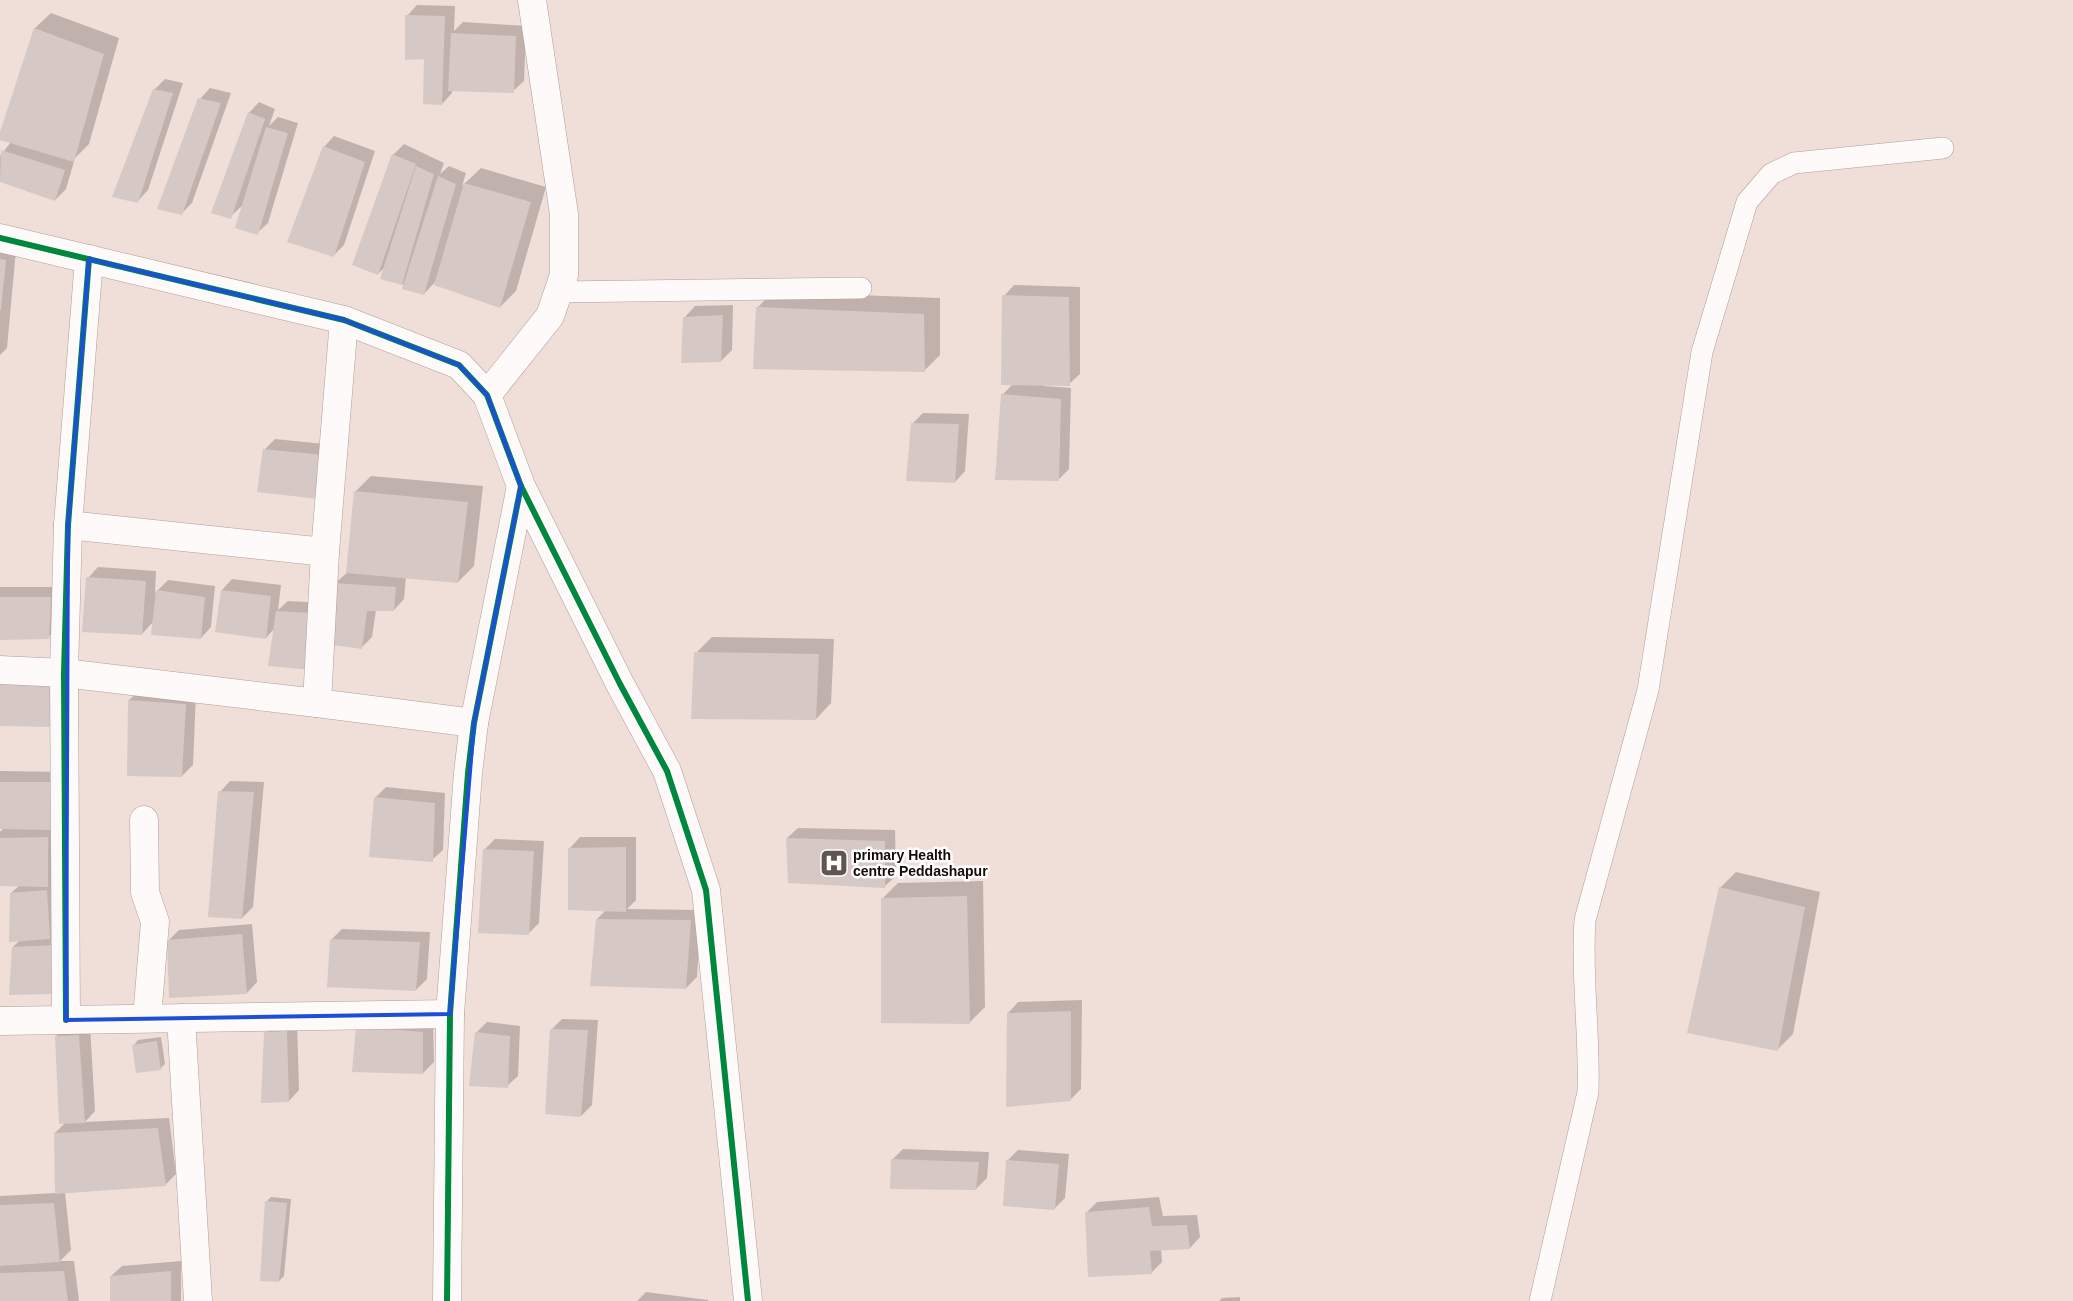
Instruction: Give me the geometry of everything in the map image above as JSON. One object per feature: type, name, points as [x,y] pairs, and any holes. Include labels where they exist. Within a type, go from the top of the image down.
[{"type":"street","points":[[487,395],[550,316],[564,275],[564,214],[532,0]]},
{"type":"street","points":[[0,238],[344,320],[459,365],[487,395],[521,486],[620,684],[667,771],[706,890],[748,1301]]},
{"type":"street","points":[[66,1020],[64,673],[68,525],[89,259]]},
{"type":"street","points":[[317,703],[326,552],[344,320]]},
{"type":"street","points":[[447,1301],[450,1014],[468,773],[474,722],[521,486]]},
{"type":"street","points":[[68,525],[326,552]]},
{"type":"street","points":[[0,670],[64,673],[474,722]]},
{"type":"street","points":[[144,820],[145,892],[155,922],[147,1018]]},
{"type":"street","points":[[0,1020],[450,1014]]},
{"type":"street","points":[[181,1018],[198,1301]]},
{"type":"lane","points":[[1540,1301],[1588,1092],[1589,1062],[1583,953],[1585,920],[1648,690],[1702,352],[1747,202],[1771,174],[1794,163],[1943,148]]},
{"type":"lane","points":[[558,292],[861,288]]},
{"type":"highlighted area","points":[[89,259],[344,320],[459,365],[487,395],[521,486],[474,723],[450,1014],[66,1020],[68,525]]},
{"type":"building","points":[[405,15],[445,16],[442,105],[423,104],[424,59],[405,60]]},
{"type":"building","points":[[34,28],[104,54],[74,162],[0,140],[0,132]]},
{"type":"building","points":[[451,33],[516,36],[514,93],[448,91]]},
{"type":"building","points":[[153,89],[173,93],[138,203],[112,197]]},
{"type":"building","points":[[198,98],[221,103],[182,215],[157,209]]},
{"type":"building","points":[[248,112],[265,119],[231,219],[211,213]]},
{"type":"building","points":[[266,127],[288,133],[258,235],[235,228]]},
{"type":"building","points":[[323,146],[365,162],[334,257],[287,242]]},
{"type":"building","points":[[1,150],[65,170],[55,201],[0,182]]},
{"type":"building","points":[[392,154],[416,164],[378,275],[352,265]]},
{"type":"building","points":[[416,166],[434,174],[402,285],[380,279]]},
{"type":"building","points":[[438,176],[456,184],[424,295],[402,289]]},
{"type":"building","points":[[464,183],[531,202],[500,308],[434,285]]},
{"type":"building","points":[[0,259],[6,260],[1,310],[0,310]]},
{"type":"building","points":[[1002,295],[1069,297],[1070,386],[1001,385]]},
{"type":"building","points":[[756,307],[924,314],[925,372],[753,369]]},
{"type":"building","points":[[723,315],[721,362],[681,363],[683,317]]},
{"type":"building","points":[[1001,394],[1061,399],[1059,481],[995,480]]},
{"type":"building","points":[[911,423],[959,424],[955,483],[906,481]]},
{"type":"building","points":[[263,449],[324,455],[319,499],[257,492]]},
{"type":"building","points":[[354,491],[468,502],[458,583],[346,573]]},
{"type":"building","points":[[86,577],[146,581],[142,635],[82,632]]},
{"type":"building","points":[[334,583],[396,587],[394,611],[367,611],[362,649],[326,644]]},
{"type":"building","points":[[156,590],[205,597],[201,639],[151,635]]},
{"type":"building","points":[[221,590],[271,596],[266,639],[215,632]]},
{"type":"building","points":[[0,597],[51,597],[49,639],[0,640]]},
{"type":"building","points":[[276,611],[314,613],[311,670],[268,666]]},
{"type":"building","points":[[694,652],[819,654],[816,720],[691,719]]},
{"type":"building","points":[[0,676],[56,679],[54,727],[0,726]]},
{"type":"building","points":[[128,700],[186,704],[182,777],[127,776]]},
{"type":"building","points":[[0,782],[55,782],[51,830],[0,829]]},
{"type":"building","points":[[218,791],[254,792],[242,919],[208,917]]},
{"type":"building","points":[[374,797],[435,803],[433,862],[369,857]]},
{"type":"building","points":[[48,837],[48,887],[0,886],[0,838]]},
{"type":"building","points":[[786,838],[885,841],[885,888],[788,883]]},
{"type":"building","points":[[626,847],[626,912],[568,910],[568,848]]},
{"type":"building","points":[[483,849],[534,851],[529,935],[478,933]]},
{"type":"building","points":[[1719,887],[1805,907],[1778,1051],[1687,1033]]},
{"type":"building","points":[[47,890],[50,939],[9,942],[10,893]]},
{"type":"building","points":[[967,896],[970,1024],[881,1023],[881,898]]},
{"type":"building","points":[[596,919],[691,920],[686,989],[590,986]]},
{"type":"building","points":[[242,934],[247,994],[169,998],[167,940]]},
{"type":"building","points":[[330,939],[420,942],[416,991],[327,987]]},
{"type":"building","points":[[53,945],[53,994],[9,995],[12,947]]},
{"type":"building","points":[[1071,1011],[1071,1101],[1006,1107],[1007,1013]]},
{"type":"building","points":[[356,1026],[423,1032],[423,1074],[352,1072]]},
{"type":"building","points":[[550,1029],[588,1030],[581,1117],[545,1114]]},
{"type":"building","points":[[287,1031],[289,1102],[261,1103],[264,1032]]},
{"type":"building","points":[[475,1032],[510,1036],[508,1088],[469,1086]]},
{"type":"building","points":[[79,1035],[85,1123],[59,1124],[55,1036]]},
{"type":"building","points":[[157,1041],[161,1070],[136,1073],[132,1045]]},
{"type":"building","points":[[158,1128],[166,1186],[55,1194],[54,1133]]},
{"type":"building","points":[[891,1159],[979,1162],[976,1190],[890,1189]]},
{"type":"building","points":[[1006,1160],[1059,1164],[1055,1210],[1003,1206]]},
{"type":"building","points":[[265,1201],[287,1203],[279,1282],[260,1281]]},
{"type":"building","points":[[54,1203],[60,1262],[0,1266],[0,1205]]},
{"type":"building","points":[[1149,1207],[1152,1226],[1187,1225],[1190,1249],[1150,1251],[1152,1274],[1088,1277],[1085,1212]]},
{"type":"building","points":[[64,1271],[68,1301],[0,1301],[0,1273]]},
{"type":"building","points":[[171,1271],[171,1301],[110,1301],[110,1276]]},
{"type":"cycle path","points":[[0,238],[344,320],[459,365],[487,395],[521,486],[620,684],[667,771],[706,890],[748,1301]]},
{"type":"cycle path","points":[[66,1020],[64,673],[68,525],[89,259]]},
{"type":"cycle path","points":[[447,1301],[450,1014],[468,773],[474,723],[521,486]]},
{"type":"place","name":"primary Health centre Peddashapur","points":[[834,863]]}]
